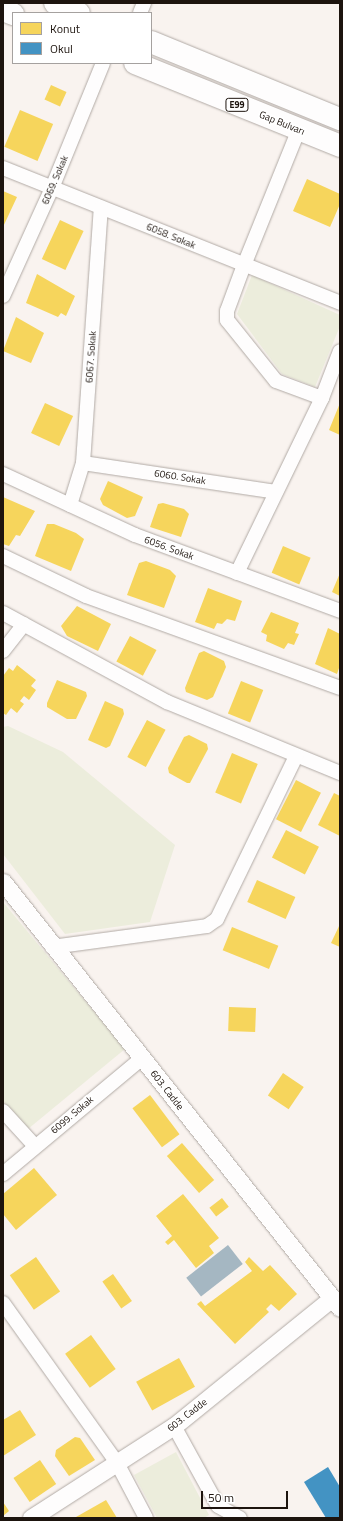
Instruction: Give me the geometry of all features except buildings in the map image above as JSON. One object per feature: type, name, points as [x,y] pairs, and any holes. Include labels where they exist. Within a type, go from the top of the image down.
[{"type":"highway","points":[[55,3],[77,12]]},
{"type":"highway","points":[[152,42],[340,118]]},
{"type":"highway","name":"Gap Bulvarı","points":[[137,64],[340,146]]},
{"type":"street","name":"6069. Sokak","points":[[3,296],[52,188],[103,64]]},
{"type":"street","points":[[299,129],[244,265],[227,311],[226,320],[276,381],[322,398]]},
{"type":"street","name":"6058. Sokak","points":[[3,168],[340,303]]},
{"type":"street","name":"6067. Sokak","points":[[70,505],[83,463],[101,208]]},
{"type":"street","points":[[237,573],[322,398],[340,351]]},
{"type":"street","name":"6060. Sokak","points":[[83,463],[276,492]]},
{"type":"street","name":"6056. Sokak","points":[[3,474],[135,535],[340,611]]},
{"type":"street","points":[[3,556],[86,596],[340,688]]},
{"type":"street","points":[[3,613],[167,702],[340,773]]},
{"type":"street","points":[[3,651],[24,624]]},
{"type":"street","points":[[52,947],[207,926],[217,919],[296,756]]},
{"type":"street","name":"603. Cadde","points":[[3,882],[52,947],[337,1298],[174,1426],[31,1518]]},
{"type":"street","name":"6099. Sokak","points":[[3,1174],[142,1058]]},
{"type":"street","points":[[3,1111],[35,1146]]},
{"type":"street","points":[[3,1303],[117,1463],[146,1518]]},
{"type":"street","points":[[174,1426],[218,1506],[236,1517]]},
{"type":"green space","points":[[252,275],[340,315],[340,326],[315,387],[282,374],[237,314]]},
{"type":"green space","points":[[8,726],[63,752],[175,845],[150,922],[65,934],[3,854],[3,727]]},
{"type":"green space","points":[[3,902],[125,1049],[28,1129],[3,1101]]},
{"type":"green space","points":[[176,1452],[209,1515],[204,1518],[157,1518],[134,1475]]},
{"type":"water","points":[[228,1245],[243,1264],[201,1297],[186,1278]]}]
